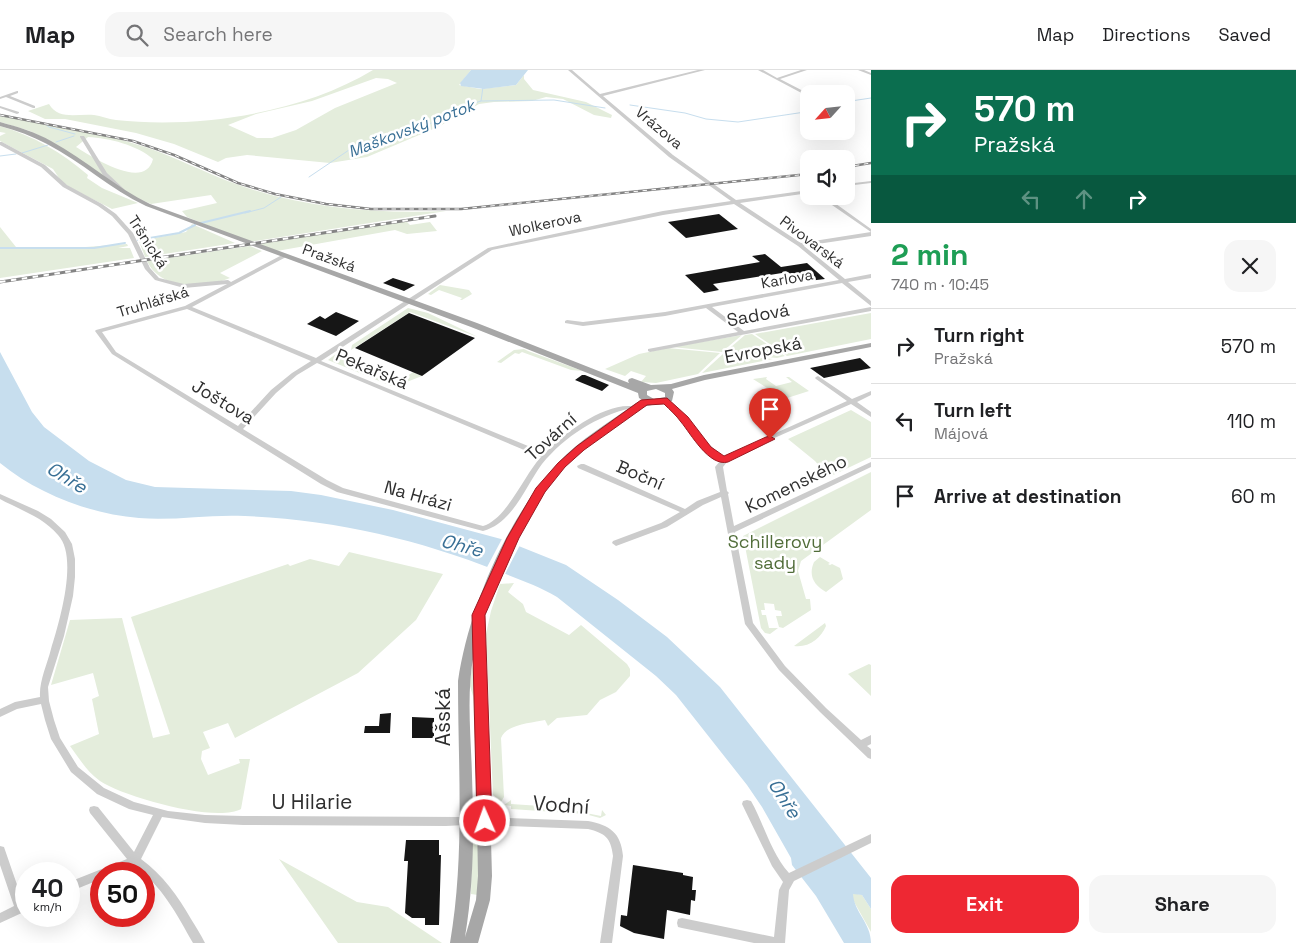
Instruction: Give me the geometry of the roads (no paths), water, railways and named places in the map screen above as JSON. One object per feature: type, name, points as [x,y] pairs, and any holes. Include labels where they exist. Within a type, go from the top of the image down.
[{"type":"main road","name":"Pražská","points":[[0,124],[27,132],[54,145],[106,183],[130,197],[644,391]]},
{"type":"main road","name":"Evropská","points":[[644,391],[871,345]]},
{"type":"main road","name":"Evropská","points":[[669,398],[682,388],[871,350]]},
{"type":"main road","points":[[644,391],[651,401],[669,398],[668,390],[660,387]]},
{"type":"main road","name":"Ašská","points":[[610,425],[644,391]]},
{"type":"main road","name":"Ašská","points":[[456,943],[465,890],[464,681],[470,641],[478,615],[513,538],[534,500],[551,477],[572,456],[610,425],[640,404],[651,401]]},
{"type":"main road","name":"Ašská","points":[[471,943],[485,887],[485,821],[478,615]]},
{"type":"main road","points":[[466,822],[485,821]]},
{"type":"street","name":"Vrázova","points":[[570,70],[672,156],[734,202]]},
{"type":"street","points":[[600,95],[703,70]]},
{"type":"street","points":[[760,70],[779,78],[800,91]]},
{"type":"street","points":[[779,78],[805,70]]},
{"type":"street","points":[[860,70],[871,74]]},
{"type":"street","points":[[0,98],[17,92]]},
{"type":"street","points":[[6,96],[34,107]]},
{"type":"street","points":[[0,107],[17,114]]},
{"type":"street","name":"Pražská","points":[[82,137],[105,174],[130,197]]},
{"type":"street","name":"Tršnická","points":[[0,144],[43,166],[65,186],[114,215],[130,233],[148,270],[154,277],[174,285],[198,286],[238,280]]},
{"type":"street","points":[[855,184],[871,182]]},
{"type":"street","name":"Wolkerova","points":[[239,429],[255,416],[278,387],[407,301],[490,249],[663,213],[800,192]]},
{"type":"street","name":"Pivovarská","points":[[734,202],[800,245],[871,305]]},
{"type":"street","points":[[834,205],[871,232]]},
{"type":"street","points":[[800,245],[871,232]]},
{"type":"street","name":"Truhlářská","points":[[98,331],[188,307],[284,256]]},
{"type":"street","name":"Karlova","points":[[567,322],[593,323],[707,306],[871,276]]},
{"type":"street","name":"Truhlářská","points":[[198,286],[213,293]]},
{"type":"street","name":"Sadová","points":[[650,350],[744,333],[871,305]]},
{"type":"street","points":[[707,306],[744,333]]},
{"type":"street","name":"Pekařská","points":[[188,307],[546,456]]},
{"type":"street","name":"Joštova","points":[[98,331],[114,353],[340,490]]},
{"type":"street","points":[[818,378],[871,414]]},
{"type":"street","points":[[871,393],[724,460],[719,468],[726,493],[750,624],[764,646],[805,692],[871,755]]},
{"type":"street","points":[[669,398],[708,450],[724,460]]},
{"type":"street","name":"Tovární","points":[[488,529],[496,525],[546,456],[588,423],[615,410],[629,407]]},
{"type":"street","name":"Komenského","points":[[733,530],[871,464]]},
{"type":"street","name":"Boční","points":[[582,466],[686,512]]},
{"type":"street","name":"Na Hrázi","points":[[340,490],[471,527],[488,529]]},
{"type":"street","points":[[616,543],[664,525],[726,493]]},
{"type":"street","points":[[0,496],[45,518],[66,539],[69,546],[71,566],[67,602],[44,688],[44,700],[1,708]]},
{"type":"street","name":"U Hilarie","points":[[44,700],[49,723],[58,744],[76,774],[101,792],[129,805],[159,813],[205,819],[466,822]]},
{"type":"street","points":[[860,745],[871,740]]},
{"type":"street","points":[[747,804],[761,828],[774,862],[788,880]]},
{"type":"street","points":[[94,810],[135,861],[148,868],[160,881],[199,943]]},
{"type":"street","points":[[135,861],[159,813]]},
{"type":"street","name":"Vodní","points":[[485,821],[588,825],[611,833],[617,844],[618,856],[606,943]]},
{"type":"street","points":[[682,923],[779,943],[784,890],[788,880],[798,873],[871,838]]},
{"type":"street","points":[[0,850],[15,888]]},
{"type":"street","points":[[0,918],[15,911]]},
{"type":"water","points":[[471,70],[528,70],[516,85],[484,89],[461,86],[460,83]]},
{"type":"water","name":"Ohře","points":[[0,352],[32,412],[44,427],[89,461],[126,480],[155,487],[291,491],[321,495],[393,510],[501,539],[566,565],[618,600],[667,637],[720,687],[871,878],[871,909],[862,895],[853,894],[856,906],[868,929],[871,943],[844,943],[816,896],[792,865],[791,858],[762,807],[747,785],[676,695],[656,676],[557,597],[528,583],[437,549],[342,526],[277,518],[232,516],[165,519],[139,518],[102,512],[65,501],[31,484],[0,463]]},
{"type":"waterway","name":"Maškovský potok","points":[[481,101],[483,87]]},
{"type":"waterway","points":[[855,100],[871,98]]},
{"type":"waterway","points":[[481,101],[554,100],[605,108]]},
{"type":"waterway","name":"Maškovský potok","points":[[309,177],[349,150],[426,126],[456,109],[481,101]]},
{"type":"waterway","points":[[630,105],[685,113],[706,119],[738,122],[800,113]]},
{"type":"waterway","points":[[44,123],[49,127],[75,134]]},
{"type":"waterway","points":[[56,142],[74,136]]},
{"type":"waterway","points":[[22,153],[48,145]]},
{"type":"waterway","points":[[0,156],[16,154]]},
{"type":"waterway","name":"Maškovský potok","points":[[245,213],[264,208],[281,197]]},
{"type":"waterway","name":"Maškovský potok","points":[[201,223],[250,211]]},
{"type":"waterway","name":"Maškovský potok","points":[[138,240],[179,233],[195,225]]},
{"type":"waterway","name":"Maškovský potok","points":[[0,248],[94,248],[125,243]]},
{"type":"railway","points":[[0,115],[133,141],[174,155],[238,183],[275,194],[326,204],[371,209],[461,209],[800,175]]},
{"type":"railway","points":[[855,166],[871,163]]},
{"type":"railway","points":[[0,282],[435,216]]},
{"type":"park label","name":"Schillerovy sady","points":[[775,552]]}]
